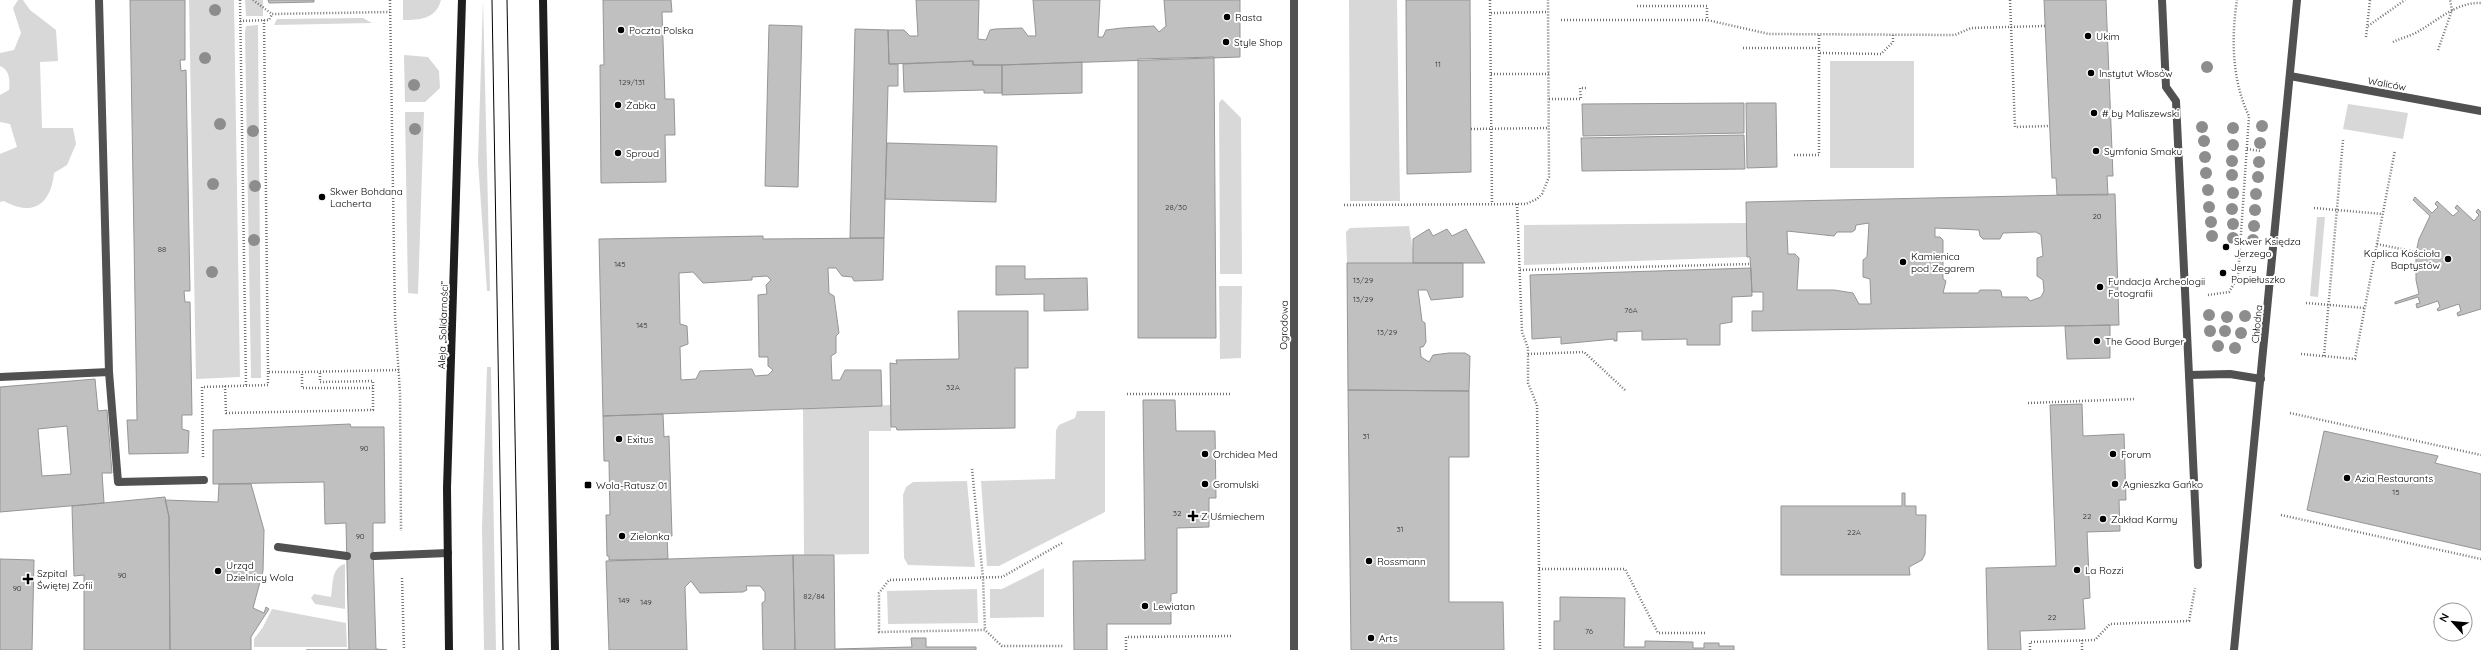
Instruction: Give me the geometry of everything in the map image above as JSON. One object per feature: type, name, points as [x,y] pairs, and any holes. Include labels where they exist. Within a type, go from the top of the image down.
[{"type":"main road","name":"Aleja „Solidarności”","points":[[450,650],[447,488],[462,0]]},
{"type":"main road","points":[[543,0],[555,650]]},
{"type":"street","points":[[99,0],[109,372],[118,482],[204,480]]},
{"type":"street","name":"Ogrodowa","points":[[1294,0],[1294,650]]},
{"type":"street","points":[[2162,0],[2166,87],[2176,101],[2198,565]]},
{"type":"street","name":"Chłodna","points":[[2234,650],[2297,0]]},
{"type":"street","name":"Waliców","points":[[2290,76],[2481,112]]},
{"type":"street","points":[[0,378],[109,372]]},
{"type":"street","points":[[2189,375],[2230,374],[2261,379]]},
{"type":"street","points":[[278,547],[347,556]]},
{"type":"street","points":[[374,556],[448,553]]},
{"type":"path","points":[[240,0],[246,386]]},
{"type":"path","points":[[253,0],[272,14],[390,12]]},
{"type":"path","points":[[390,0],[395,316],[399,370],[404,650]]},
{"type":"path","points":[[1490,0],[1492,204]]},
{"type":"path","points":[[1344,205],[1526,204],[1537,199],[1547,184],[1549,177],[1548,0]]},
{"type":"path","points":[[2010,0],[2016,127],[2049,126]]},
{"type":"path","points":[[2185,296],[2229,292],[2238,277],[2249,116],[2240,98],[2235,67],[2237,0]]},
{"type":"path","points":[[2366,37],[2370,0]]},
{"type":"path","points":[[2368,26],[2406,0]]},
{"type":"path","points":[[2438,50],[2452,10],[2450,0]]},
{"type":"path","points":[[2393,42],[2418,32],[2452,10],[2472,3],[2481,3]]},
{"type":"path","points":[[1637,6],[1707,6],[1707,20]]},
{"type":"path","points":[[1490,13],[1548,12]]},
{"type":"path","points":[[240,21],[269,20],[272,14]]},
{"type":"path","points":[[204,480],[202,387],[268,385],[264,20]]},
{"type":"path","points":[[1561,20],[1707,20],[1769,34],[1819,35],[1955,35],[1971,28],[2045,26]]},
{"type":"path","points":[[1794,155],[1819,155],[1819,35]]},
{"type":"path","points":[[1820,53],[1881,54],[1893,42],[1894,35]]},
{"type":"path","points":[[1743,48],[1819,48]]},
{"type":"path","points":[[1491,74],[1549,74]]},
{"type":"path","points":[[1549,99],[1581,99],[1580,88],[1586,88]]},
{"type":"path","points":[[1471,129],[1549,128]]},
{"type":"path","points":[[2324,356],[2343,140]]},
{"type":"path","points":[[2247,149],[2266,151]]},
{"type":"path","points":[[2301,354],[2355,359],[2395,150]]},
{"type":"path","points":[[1517,204],[1522,332],[1528,354],[1528,383],[1537,405],[1540,650]]},
{"type":"path","points":[[2314,208],[2383,214]]},
{"type":"path","points":[[2377,244],[2416,252]]},
{"type":"path","points":[[1520,270],[1751,264]]},
{"type":"path","points":[[2306,302],[2365,308]]},
{"type":"path","points":[[1528,354],[1584,352],[1626,391]]},
{"type":"path","points":[[268,372],[399,370]]},
{"type":"path","points":[[225,386],[226,413],[373,410],[373,381],[320,382],[320,371]]},
{"type":"path","points":[[302,372],[302,388],[373,388]]},
{"type":"path","points":[[1127,394],[1232,394]]},
{"type":"path","points":[[2028,403],[2135,399]]},
{"type":"path","points":[[2290,413],[2481,455]]},
{"type":"path","points":[[972,469],[983,578],[985,630]]},
{"type":"path","points":[[2281,515],[2481,560]]},
{"type":"path","points":[[1062,543],[1002,577],[889,580],[879,593],[879,632],[985,630],[1002,646],[1063,646]]},
{"type":"path","points":[[2030,650],[2030,642],[2095,640],[2110,624],[2189,621],[2198,565]]},
{"type":"path","points":[[1539,569],[1625,569],[1658,633],[1707,633]]},
{"type":"path","points":[[1126,650],[1126,637],[1233,636]]},
{"type":"path","points":[[2082,640],[2082,650]]},
{"type":"shaded area","points":[[18,0],[23,0],[30,10],[56,30],[58,61],[40,62],[42,128],[73,128],[76,144],[67,165],[54,173],[49,193],[38,205],[31,208],[14,206],[4,201],[0,202],[0,154],[17,147],[10,124],[0,122],[0,95],[9,90],[9,76],[6,70],[0,66],[0,53],[14,50],[21,33],[13,8]]},
{"type":"shaded area","points":[[189,0],[234,0],[240,377],[196,379]]},
{"type":"shaded area","points":[[245,0],[263,0],[263,16],[246,16]]},
{"type":"shaded area","points":[[403,0],[441,0],[439,6],[431,15],[421,19],[403,20]]},
{"type":"shaded area","points":[[483,0],[490,291],[487,291],[478,161]]},
{"type":"shaded area","points":[[1349,0],[1397,0],[1400,201],[1350,201]]},
{"type":"shaded area","points":[[363,18],[372,23],[274,25],[277,19]]},
{"type":"shaded area","points":[[258,25],[261,378],[251,378],[245,32],[246,26]]},
{"type":"shaded area","points":[[404,55],[428,57],[439,71],[440,88],[425,102],[405,102]]},
{"type":"shaded area","points":[[1830,61],[1914,61],[1914,168],[1830,168]]},
{"type":"shaded area","points":[[1222,99],[1241,118],[1242,274],[1220,274],[1219,103]]},
{"type":"shaded area","points":[[2348,104],[2408,113],[2403,139],[2343,129]]},
{"type":"shaded area","points":[[405,112],[424,112],[418,294],[408,293]]},
{"type":"shaded area","points":[[2317,217],[2325,217],[2318,297],[2310,296]]},
{"type":"shaded area","points":[[1746,223],[1747,257],[1524,265],[1524,225]]},
{"type":"shaded area","points":[[1409,226],[1415,263],[1347,263],[1346,232],[1350,228]]},
{"type":"shaded area","points":[[1219,286],[1242,286],[1241,358],[1220,359]]},
{"type":"shaded area","points":[[487,367],[491,367],[496,650],[484,650],[482,528]]},
{"type":"shaded area","points":[[891,405],[891,431],[869,431],[869,554],[804,555],[803,409]]},
{"type":"shaded area","points":[[1077,411],[1105,411],[1105,512],[999,566],[987,566],[981,481],[1055,479],[1056,430],[1059,425],[1075,418]]},
{"type":"shaded area","points":[[967,481],[975,567],[908,565],[904,558],[903,495],[906,487],[913,482]]},
{"type":"shaded area","points":[[345,564],[345,609],[315,604],[311,598],[314,594],[331,597],[335,573],[340,566]]},
{"type":"shaded area","points":[[1044,568],[1044,617],[990,618],[990,589],[1002,589]]},
{"type":"shaded area","points":[[977,589],[978,623],[888,624],[887,591]]},
{"type":"shaded area","points":[[272,609],[346,623],[347,647],[254,647],[254,639],[263,627]]},
{"type":"building","points":[[130,0],[185,0],[185,60],[180,60],[181,71],[186,70],[190,291],[184,291],[185,302],[190,302],[192,415],[182,415],[182,429],[189,431],[188,453],[129,454],[127,420],[137,420]]},
{"type":"building","points":[[268,0],[314,0],[314,2],[269,3]]},
{"type":"building","points":[[603,0],[671,0],[672,12],[662,12],[665,99],[674,99],[675,135],[665,135],[666,182],[601,183],[600,65],[604,65]]},
{"type":"building","points":[[916,0],[979,0],[978,39],[986,40],[990,30],[995,29],[1022,28],[1028,36],[1036,36],[1033,0],[1100,0],[1098,37],[1103,37],[1106,30],[1122,28],[1154,26],[1159,32],[1166,26],[1164,0],[1240,0],[1240,57],[1002,65],[973,65],[973,61],[889,64],[888,30],[904,30],[910,36],[918,36]]},
{"type":"building","points":[[1406,0],[1470,0],[1471,172],[1407,174]]},
{"type":"building","points":[[2044,0],[2106,0],[2113,176],[2107,176],[2108,195],[2057,195],[2056,178],[2052,178]]},
{"type":"building","points":[[769,25],[802,26],[798,187],[765,186]]},
{"type":"building","points":[[855,29],[888,30],[889,64],[898,64],[898,86],[888,86],[884,238],[850,238]]},
{"type":"building","points":[[1214,57],[1216,338],[1138,338],[1138,59]]},
{"type":"building","points":[[973,61],[973,65],[1002,65],[1002,93],[984,93],[984,90],[904,92],[903,64]]},
{"type":"building","points":[[1082,62],[1082,93],[1002,95],[1002,65]]},
{"type":"building","points":[[1744,103],[1744,133],[1583,136],[1582,104]]},
{"type":"building","points":[[1746,103],[1776,103],[1777,167],[1747,168]]},
{"type":"building","points":[[1744,135],[1745,169],[1582,171],[1581,138]]},
{"type":"building","points":[[887,143],[997,146],[996,202],[885,199]]},
{"type":"building","name":"Kamienica pod Zegarem","points":[[2115,194],[2119,325],[1752,331],[1752,311],[1763,311],[1763,292],[1752,292],[1750,257],[1747,257],[1746,202]],"holes":[[[1869,223],[1867,257],[1863,260],[1863,277],[1870,279],[1871,304],[1859,304],[1853,293],[1834,290],[1797,290],[1799,258],[1795,254],[1788,254],[1787,231],[1834,236],[1837,232],[1852,232],[1855,230],[1856,225]],[[1935,228],[1979,230],[1980,236],[1983,239],[2000,239],[2003,233],[2036,232],[2041,235],[2043,256],[2037,258],[2037,276],[2043,280],[2044,291],[2041,297],[2030,301],[2027,297],[2002,297],[2001,291],[1999,290],[1980,290],[1978,293],[1943,293],[1946,281],[1943,279],[1943,240],[1940,237],[1935,237]]]},
{"type":"building","name":"Kaplica Kościoła Baptystów","points":[[2415,197],[2432,213],[2438,207],[2435,204],[2437,201],[2453,216],[2459,211],[2455,208],[2457,205],[2474,221],[2479,215],[2476,212],[2478,209],[2481,212],[2481,309],[2458,316],[2457,313],[2461,311],[2459,304],[2438,311],[2437,309],[2440,307],[2438,301],[2417,308],[2416,304],[2420,303],[2418,297],[2395,304],[2395,302],[2419,294],[2416,280],[2416,252],[2419,239],[2430,216],[2413,200]]},
{"type":"building","points":[[1429,229],[1433,236],[1447,229],[1452,236],[1466,229],[1485,263],[1413,263],[1413,239]]},
{"type":"building","points":[[763,236],[763,239],[884,238],[883,280],[854,281],[852,277],[842,276],[836,268],[828,268],[829,293],[834,296],[839,333],[836,336],[836,353],[831,356],[832,380],[840,380],[845,370],[881,370],[882,406],[603,416],[599,239]],"holes":[[[693,272],[703,283],[752,280],[752,277],[767,276],[771,280],[766,285],[767,294],[758,295],[759,357],[768,357],[768,366],[773,370],[768,375],[755,376],[752,369],[700,371],[696,379],[681,380],[680,347],[688,344],[687,326],[680,324],[679,273]]]},
{"type":"building","points":[[1347,263],[1463,263],[1463,297],[1431,300],[1427,290],[1418,290],[1422,321],[1425,323],[1426,342],[1423,347],[1420,347],[1421,357],[1429,362],[1433,355],[1465,353],[1470,356],[1469,391],[1348,390]]},
{"type":"building","points":[[996,266],[1025,266],[1025,279],[1087,278],[1088,310],[1044,311],[1044,294],[996,295]]},
{"type":"building","points":[[1751,268],[1752,296],[1732,297],[1732,322],[1720,324],[1720,345],[1687,345],[1687,339],[1642,340],[1642,331],[1617,332],[1617,341],[1614,341],[1614,339],[1561,344],[1561,337],[1532,339],[1530,275]]},
{"type":"building","points":[[958,311],[1028,311],[1028,368],[1015,368],[1015,428],[897,430],[896,427],[891,427],[890,363],[897,364],[896,360],[959,359]]},
{"type":"building","points":[[2110,325],[2110,358],[2067,359],[2065,326]]},
{"type":"building","points":[[95,379],[98,411],[107,410],[112,473],[102,473],[104,503],[0,512],[0,387]],"holes":[[[67,426],[71,474],[42,476],[38,429]]]},
{"type":"building","points":[[1348,390],[1469,391],[1469,457],[1449,457],[1449,602],[1503,602],[1504,650],[1351,650]]},
{"type":"building","points":[[1143,400],[1175,400],[1176,431],[1215,431],[1216,498],[1209,498],[1209,527],[1177,528],[1177,593],[1171,594],[1171,624],[1107,624],[1107,650],[1074,650],[1073,561],[1145,560]]},
{"type":"building","points":[[2082,404],[2083,436],[2124,434],[2126,500],[2119,500],[2120,531],[2087,532],[2090,598],[2083,599],[2085,629],[2020,631],[2021,650],[1988,650],[1986,568],[2056,566],[2050,405]]},
{"type":"building","points":[[663,414],[664,437],[669,436],[672,536],[667,536],[668,559],[609,560],[609,556],[607,556],[606,515],[610,515],[609,461],[604,461],[603,416]]},
{"type":"building","points":[[350,424],[351,427],[384,427],[385,523],[373,523],[373,549],[376,649],[387,650],[349,650],[346,523],[325,524],[324,482],[213,484],[213,430]]},
{"type":"building","points":[[2324,431],[2438,456],[2435,463],[2481,474],[2481,550],[2307,510]]},
{"type":"building","points":[[219,484],[251,484],[264,530],[263,571],[253,608],[264,613],[266,607],[269,609],[251,637],[251,650],[170,650],[169,517],[165,500],[218,502]]},
{"type":"building","points":[[1902,493],[1905,493],[1905,506],[1916,506],[1916,515],[1926,515],[1925,554],[1922,560],[1909,567],[1910,575],[1781,575],[1781,506],[1902,506]]},
{"type":"building","points":[[165,497],[169,517],[170,650],[84,650],[84,575],[74,576],[72,506]]},
{"type":"building","points":[[793,555],[795,650],[763,650],[762,603],[765,601],[765,592],[760,586],[746,586],[747,590],[743,592],[700,593],[691,581],[685,587],[687,650],[609,650],[606,561]]},
{"type":"building","points":[[793,555],[834,555],[835,649],[912,647],[911,638],[926,638],[926,647],[976,647],[976,650],[795,650]]},
{"type":"building","points":[[0,559],[34,560],[32,650],[0,650]]},
{"type":"building","points":[[1560,597],[1625,598],[1624,647],[1645,647],[1645,641],[1693,642],[1693,648],[1704,648],[1704,643],[1719,643],[1719,646],[1734,646],[1734,650],[1554,650],[1554,621],[1560,621]]},
{"type":"tram line","points":[[492,0],[503,650]]},
{"type":"tram line","points":[[507,0],[519,650]]},
{"type":"place","name":"Rasta","points":[[1227,17]]},
{"type":"place","name":"Poczta Polska","points":[[621,30]]},
{"type":"place","name":"Ukim","points":[[2088,36]]},
{"type":"place","name":"Style Shop","points":[[1226,42]]},
{"type":"place","name":"Instytut Włosów","points":[[2091,73]]},
{"type":"place","name":"Żabka","points":[[618,105]]},
{"type":"place","name":"# by Maliszewski","points":[[2094,113]]},
{"type":"place","name":"Symfonia Smaku","points":[[2096,151]]},
{"type":"place","name":"Sproud","points":[[618,153]]},
{"type":"place","name":"Skwer Bohdana Lacherta","points":[[322,197]]},
{"type":"place","name":"Skwer Księdza Jerzego","points":[[2226,247]]},
{"type":"place","name":"Kaplica Kościoła Baptystów","points":[[2448,259]]},
{"type":"place","name":"Kamienica pod Zegarem","points":[[1903,262]]},
{"type":"place","name":"Jerzy Popiełuszko","points":[[2223,273]]},
{"type":"place","name":"Fundacja Archeologii Fotografii","points":[[2100,287]]},
{"type":"place","name":"The Good Burger","points":[[2097,341]]},
{"type":"place","name":"Exitus","points":[[619,439]]},
{"type":"place","name":"Orchidea Med","points":[[1205,454]]},
{"type":"place","name":"Forum","points":[[2113,454]]},
{"type":"place","name":"Azia Restaurants","points":[[2347,478]]},
{"type":"place","name":"Gromulski","points":[[1205,484]]},
{"type":"place","name":"Agnieszka Gańko","points":[[2115,484]]},
{"type":"place","name":"Wola-Ratusz 01","points":[[588,485]]},
{"type":"place","name":"Z Uśmiechem","points":[[1193,516]]},
{"type":"place","name":"Zakład Karmy","points":[[2103,519]]},
{"type":"place","name":"Zielonka","points":[[622,536]]},
{"type":"place","name":"Rossmann","points":[[1369,561]]},
{"type":"place","name":"La Rozzi","points":[[2077,570]]},
{"type":"place","name":"Urząd Dzielnicy Wola","points":[[218,571]]},
{"type":"place","name":"Szpital Świętej Zofii","points":[[28,579]]},
{"type":"place","name":"Lewiatan","points":[[1145,606]]},
{"type":"place","name":"Arts","points":[[1371,638]]}]
